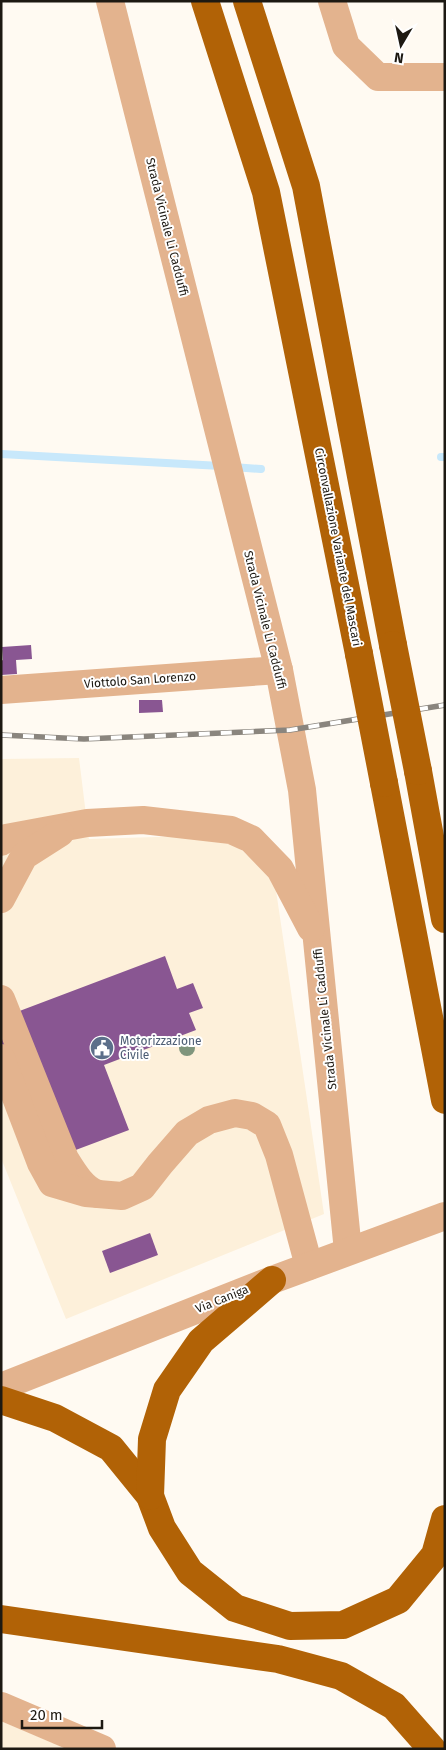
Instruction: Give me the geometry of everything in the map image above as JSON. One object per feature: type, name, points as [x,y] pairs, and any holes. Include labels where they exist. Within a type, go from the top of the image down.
[{"type":"highway","name":"Circonvallazione Variante del Mascari","points":[[206,1],[266,192],[359,654],[445,1100]]},
{"type":"highway","points":[[247,1],[306,186],[445,919]]},
{"type":"highway","points":[[150,1496],[152,1439],[166,1390],[201,1341],[272,1280]]},
{"type":"highway","points":[[1,1400],[55,1418],[111,1448],[150,1496],[162,1528],[190,1572],[235,1608],[290,1626],[343,1625],[398,1600],[435,1555],[445,1519]]},
{"type":"highway","points":[[1,1619],[278,1659],[341,1676],[394,1706],[432,1749]]},
{"type":"street","name":"Strada Vicinale Li Cadduffi","points":[[110,1],[279,670],[302,790],[348,1251]]},
{"type":"street","points":[[332,1],[346,46],[378,77],[445,77]]},
{"type":"street","name":"Viottolo San Lorenzo","points":[[1,690],[279,670]]},
{"type":"street","points":[[1,842],[6,838],[87,823],[143,820],[231,830],[251,839],[280,869],[317,941]]},
{"type":"street","points":[[1,899],[24,856],[60,833],[87,823]]},
{"type":"street","points":[[1,999],[65,1159],[76,1176],[91,1192],[100,1195]]},
{"type":"street","points":[[1,1058],[41,1163],[52,1183],[86,1194],[122,1196],[142,1187],[187,1133],[209,1120],[235,1113],[252,1116],[267,1125],[279,1155],[309,1266]]},
{"type":"street","name":"Via Caniga","points":[[1,1387],[272,1280],[445,1216]]},
{"type":"street","points":[[1,1706],[102,1749]]},
{"type":"shaded area","points":[[79,758],[89,839],[223,835],[274,877],[324,1214],[66,1319],[1,1158],[1,759]]},
{"type":"shaded area","points":[[1,1721],[67,1749],[1,1749]]},
{"type":"building","points":[[31,645],[32,659],[16,660],[17,674],[1,675],[2,647]]},
{"type":"building","points":[[139,700],[162,700],[163,712],[139,713]]},
{"type":"building","name":"Motorizzazione Civile","points":[[165,956],[177,989],[193,983],[203,1008],[189,1013],[196,1030],[104,1065],[129,1130],[41,1163],[1,1096],[1,1018]]},
{"type":"building","points":[[150,1233],[158,1255],[110,1273],[102,1251]]},
{"type":"waterway","points":[[1,454],[221,466]]},
{"type":"waterway","points":[[233,467],[261,469]]},
{"type":"railway","points":[[1,735],[84,739],[290,730],[445,705]]},
{"type":"place","name":"Motorizzazione Civile","points":[[102,1048]]}]
